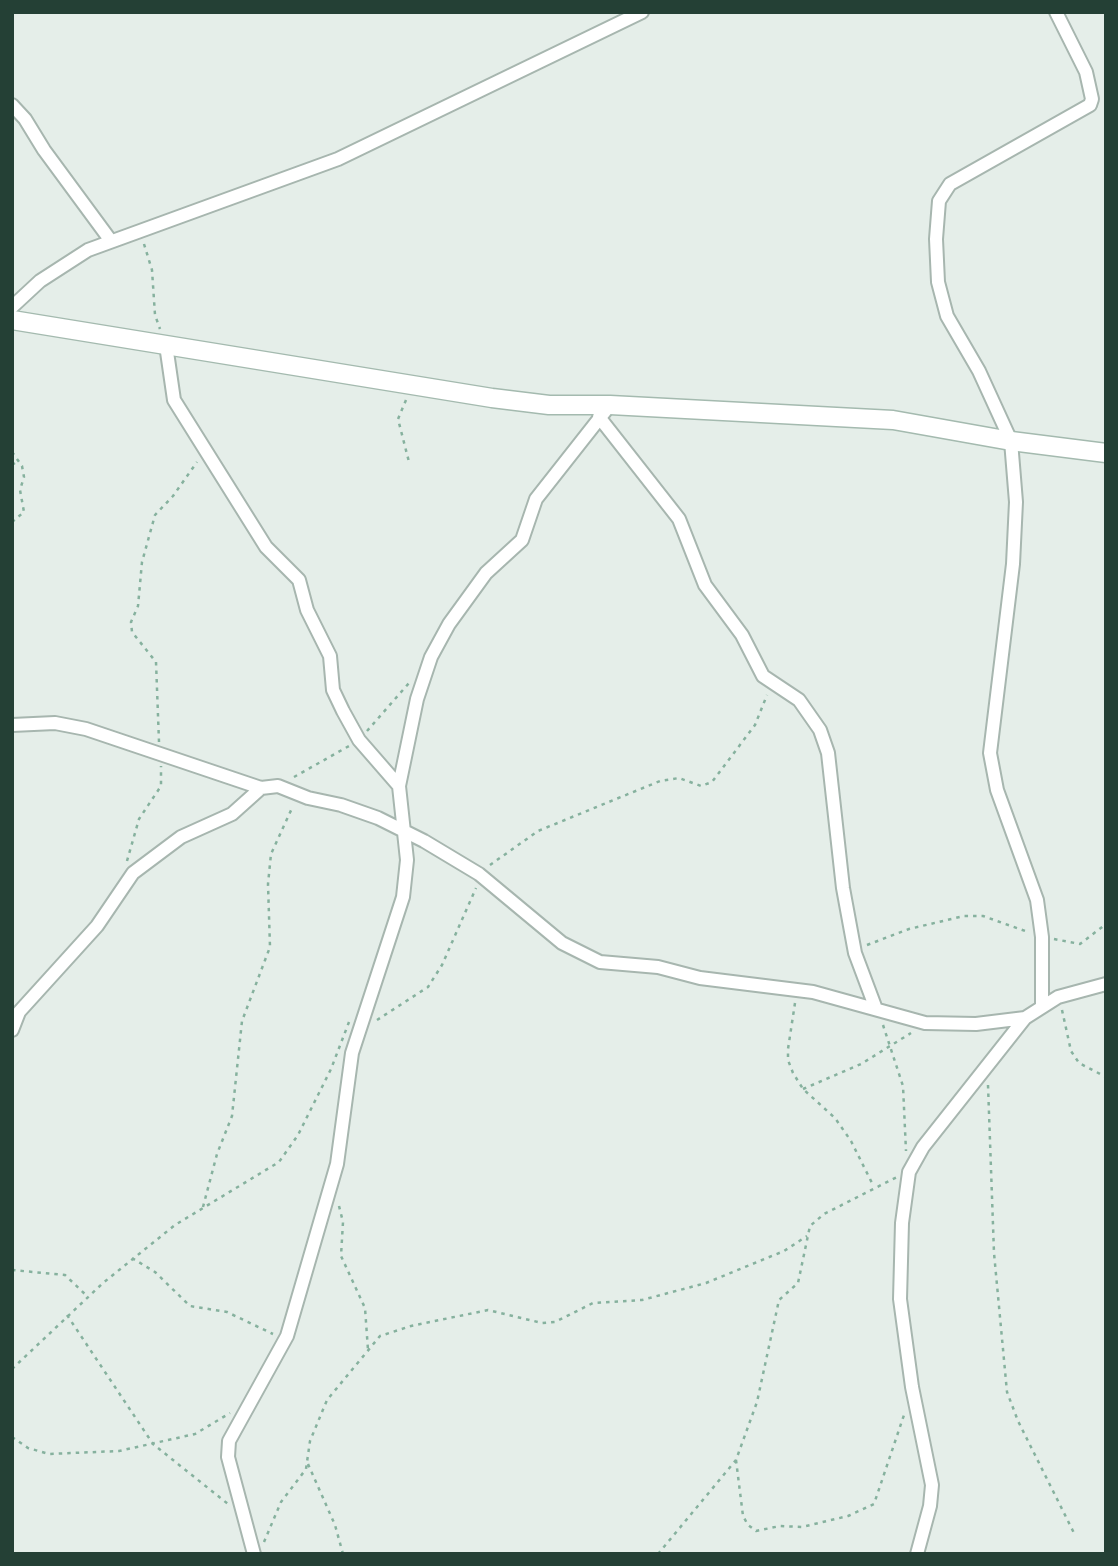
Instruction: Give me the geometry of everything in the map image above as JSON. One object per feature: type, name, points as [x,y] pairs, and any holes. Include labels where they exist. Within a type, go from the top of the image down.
[{"type":"street","points":[[12,307],[40,281],[89,250],[338,159],[642,12]]},
{"type":"street","points":[[1042,1007],[1042,937],[1031,878],[997,790],[990,753],[1013,564],[1016,502],[1011,441],[942,303],[936,239],[938,207],[944,192],[956,180],[1090,105],[1092,99],[1086,72],[1056,12]]},
{"type":"street","points":[[12,105],[25,119],[44,150],[111,241]]},
{"type":"street","points":[[12,320],[413,388],[549,405],[605,411],[893,420],[1011,441],[1106,453]]},
{"type":"street","points":[[166,345],[171,390],[205,451],[266,547],[301,583],[307,610],[330,656],[333,690],[359,740],[399,786]]},
{"type":"street","points":[[258,1549],[243,1514],[229,1457],[229,1441],[287,1336],[337,1164],[352,1053],[403,897],[407,860],[399,786],[409,731],[431,657],[449,624],[481,580],[523,540],[536,499],[605,411]]},
{"type":"street","points":[[605,411],[679,519],[705,584],[772,684],[799,700],[820,730],[828,753],[843,888],[855,953],[876,1009]]},
{"type":"street","points":[[12,725],[55,723],[86,729],[261,788],[278,786],[341,805],[404,830],[480,875],[562,943],[589,958],[673,970],[701,978],[798,990],[925,1023],[976,1024],[1024,1018]]},
{"type":"street","points":[[12,1030],[19,1012],[97,926],[133,873],[181,837],[232,814],[261,788]]},
{"type":"street","points":[[917,1554],[930,1506],[932,1485],[912,1387],[900,1299],[902,1223],[909,1172],[923,1147],[1024,1018],[1059,997],[1106,984]]},
{"type":"path","points":[[138,232],[149,255],[155,315],[166,345]]},
{"type":"path","points":[[409,462],[398,419],[413,388]]},
{"type":"path","points":[[133,873],[126,859],[128,851],[143,810],[161,786],[156,662],[132,632],[131,622],[138,606],[142,562],[155,515],[173,496],[205,451]]},
{"type":"path","points":[[12,452],[24,477],[20,490],[24,512],[12,522]]},
{"type":"path","points":[[12,465],[18,461]]},
{"type":"path","points":[[278,786],[359,740],[431,657]]},
{"type":"path","points":[[360,1028],[400,1007],[428,987],[442,965],[480,875],[538,831],[587,809],[670,778],[679,778],[695,785],[712,782],[755,725],[772,684]]},
{"type":"path","points":[[203,1207],[217,1154],[232,1116],[244,1013],[270,947],[268,884],[271,854],[298,794]]},
{"type":"path","points":[[855,953],[876,939],[964,916],[983,916],[1074,945],[1090,939],[1106,924]]},
{"type":"path","points":[[798,990],[788,1060],[803,1089],[835,1118],[851,1141],[874,1186]]},
{"type":"path","points":[[1059,997],[1071,1051],[1079,1063],[1106,1077]]},
{"type":"path","points":[[12,1369],[67,1315],[132,1258],[203,1207],[265,1174],[279,1162],[298,1135],[331,1069],[345,1027],[368,1003]]},
{"type":"path","points":[[658,1554],[736,1460],[757,1402],[779,1300],[798,1283],[807,1236],[816,1220],[874,1186],[909,1172],[903,1086],[876,1009]]},
{"type":"path","points":[[803,1089],[861,1064],[890,1048],[925,1023]]},
{"type":"path","points":[[988,1064],[990,1192],[1007,1392],[1018,1421],[1075,1535]]},
{"type":"path","points":[[330,1187],[344,1222],[343,1264],[365,1308],[368,1350]]},
{"type":"path","points":[[343,1554],[335,1525],[308,1464],[310,1441],[327,1399],[380,1336],[488,1310],[542,1323],[555,1322],[593,1303],[642,1300],[676,1292],[748,1266],[807,1236]]},
{"type":"path","points":[[132,1258],[155,1272],[190,1306],[227,1312],[265,1332],[287,1336]]},
{"type":"path","points":[[12,1270],[37,1274],[60,1273],[88,1297]]},
{"type":"path","points":[[67,1315],[153,1444],[184,1472],[243,1514]]},
{"type":"path","points":[[736,1460],[743,1516],[748,1525],[756,1531],[780,1526],[802,1527],[866,1510],[879,1495],[912,1387]]},
{"type":"path","points":[[12,1437],[28,1448],[49,1454],[120,1451],[195,1434],[251,1401]]},
{"type":"path","points":[[258,1549],[281,1502],[308,1464]]}]
